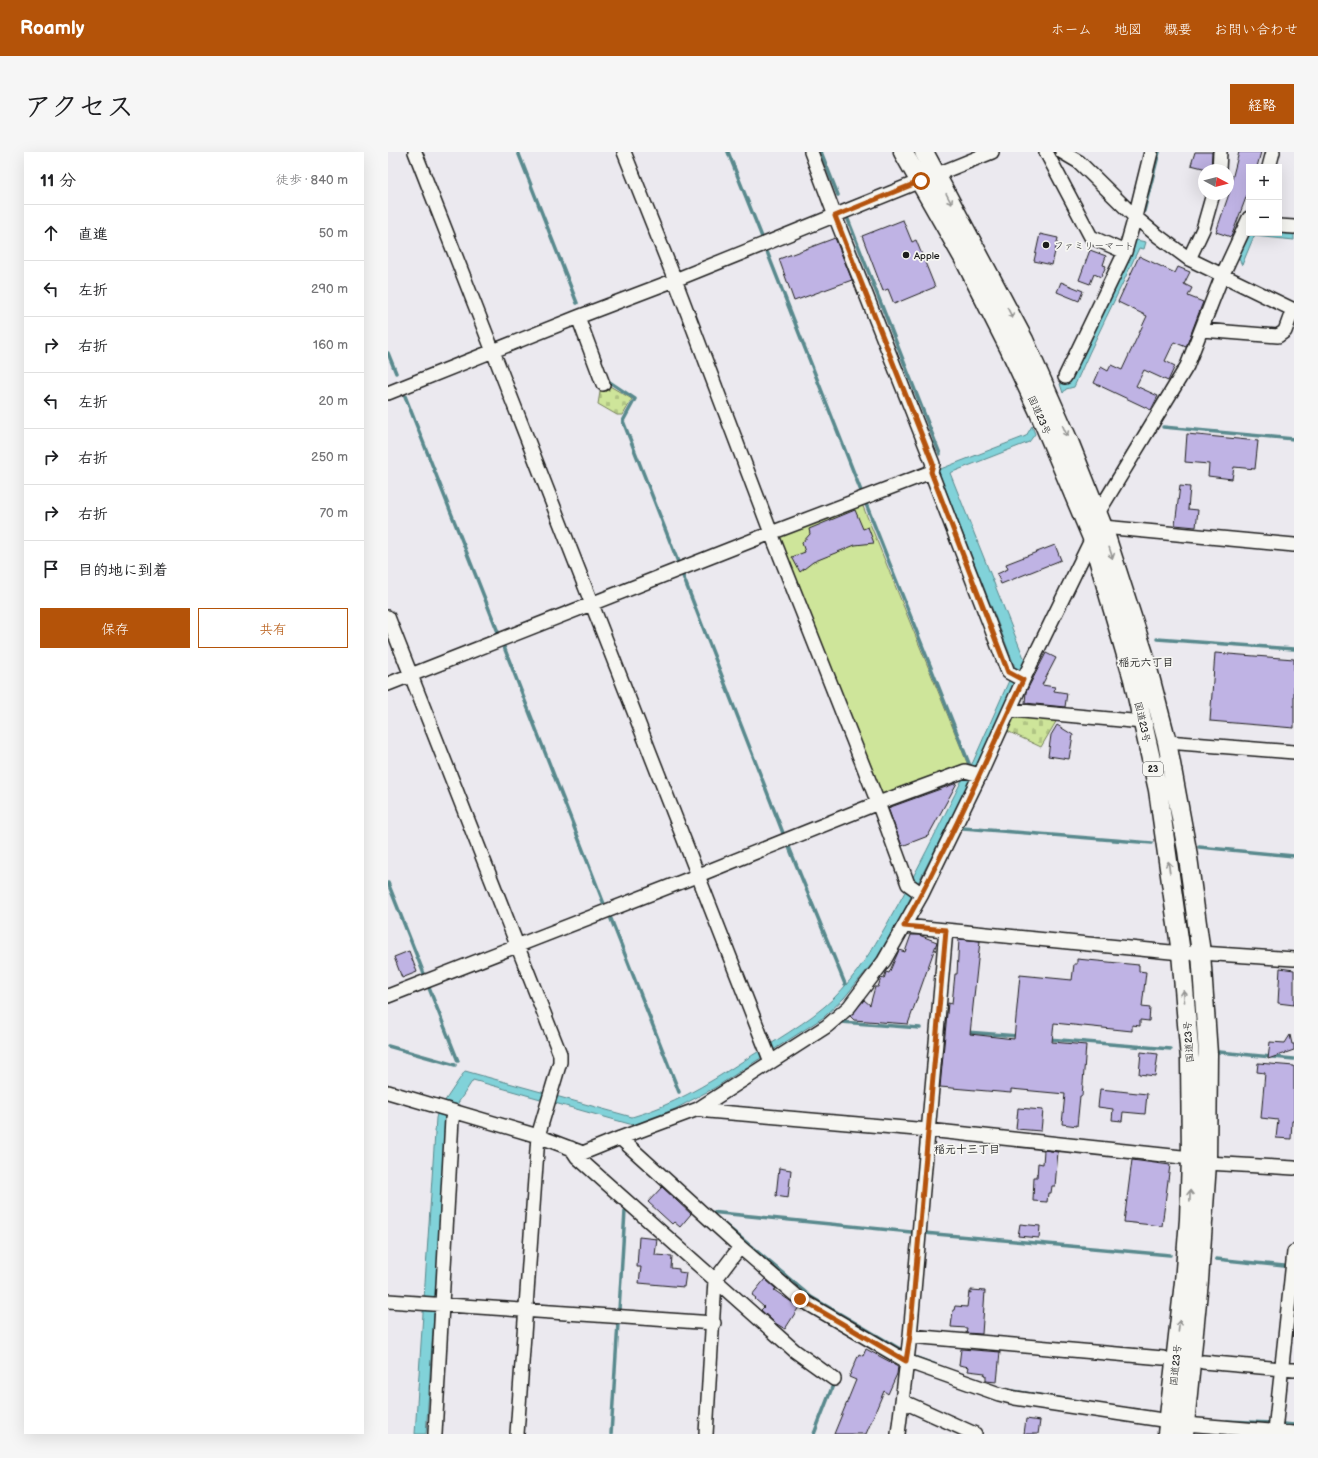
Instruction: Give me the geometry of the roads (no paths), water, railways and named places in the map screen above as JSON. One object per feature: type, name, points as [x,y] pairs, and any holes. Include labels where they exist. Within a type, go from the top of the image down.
[{"type":"highway","name":"国道23号","points":[[903,152],[928,178],[1024,340],[1070,444],[1144,654],[1167,742],[1187,850],[1201,952],[1208,1054],[1199,1161],[1199,1281],[1176,1428]]},
{"type":"highway","name":"国道23号","points":[[924,152],[928,178],[965,261],[1009,348],[1038,410],[1098,526],[1158,790],[1181,953],[1199,1161]]},
{"type":"street","points":[[415,152],[771,1062]]},
{"type":"street","points":[[624,152],[675,280],[771,533],[878,803],[908,884],[922,894]]},
{"type":"street","points":[[811,152],[933,464],[931,472],[1008,672],[1023,680]]},
{"type":"street","points":[[388,393],[675,280],[992,152]]},
{"type":"street","points":[[1046,152],[1091,237],[1125,252]]},
{"type":"street","points":[[1062,152],[1079,162],[1135,217],[1189,259],[1293,310],[1285,331],[1278,336],[1202,330]]},
{"type":"street","points":[[1065,377],[1125,252],[1151,152]]},
{"type":"street","points":[[1219,164],[1220,152]]},
{"type":"street","points":[[1270,164],[1273,152]]},
{"type":"street","points":[[1189,259],[1203,229],[1211,200]]},
{"type":"street","points":[[388,1092],[538,1136],[583,1153],[698,1109],[827,1026],[849,1007],[884,961],[922,894],[980,775],[1023,680],[1098,526],[1187,366],[1222,276],[1246,226]]},
{"type":"street","points":[[1282,226],[1294,227]]},
{"type":"street","points":[[578,317],[603,384]]},
{"type":"street","points":[[388,684],[410,674],[771,533],[931,472]]},
{"type":"street","points":[[1098,526],[1294,544]]},
{"type":"street","points":[[388,617],[560,1054],[560,1062],[538,1136],[517,1434]]},
{"type":"street","points":[[1010,710],[1143,722]]},
{"type":"street","points":[[1167,742],[1294,752]]},
{"type":"street","points":[[388,996],[699,875],[878,803],[965,771],[980,775]]},
{"type":"street","points":[[904,926],[1181,953],[1201,952],[1294,959]]},
{"type":"street","points":[[898,1434],[910,1336],[946,930]]},
{"type":"street","points":[[698,1109],[928,1130],[1199,1161],[1294,1168]]},
{"type":"street","points":[[435,1434],[452,1119],[456,1112]]},
{"type":"street","points":[[620,1138],[740,1248],[800,1299],[906,1361],[1015,1398],[1176,1428],[1294,1433]]},
{"type":"street","points":[[571,1148],[577,1157],[795,1351],[834,1379]]},
{"type":"street","points":[[706,1434],[714,1323],[715,1280],[740,1248]]},
{"type":"street","points":[[1275,1431],[1288,1369],[1294,1252]]},
{"type":"street","points":[[388,1301],[714,1323]]},
{"type":"street","points":[[910,1336],[1162,1358]]},
{"type":"street","points":[[1203,1362],[1288,1369]]},
{"type":"street","points":[[902,1400],[975,1434]]},
{"type":"water","points":[[1282,231],[1294,232],[1294,240],[1254,236],[1282,236]]},
{"type":"water","points":[[1248,236],[1254,236],[1242,265],[1238,257]]},
{"type":"water","points":[[1136,240],[1146,242],[1144,249],[1139,248],[1074,387],[1066,389],[1063,393],[1060,384],[1071,379]]},
{"type":"water","points":[[1032,426],[1035,434],[1029,442],[950,473],[1026,663],[979,769],[971,779],[898,922],[876,959],[844,998],[824,1017],[716,1087],[675,1109],[633,1125],[473,1080],[447,1120],[426,1434],[415,1434],[436,1118],[438,1111],[465,1071],[632,1117],[674,1101],[714,1079],[813,1016],[842,990],[869,953],[887,924],[927,851],[964,776],[973,762],[1015,667],[938,470],[1026,436]]},
{"type":"waterway","points":[[518,152],[577,303]]},
{"type":"waterway","points":[[728,152],[762,237]]},
{"type":"waterway","points":[[821,152],[838,195]]},
{"type":"waterway","points":[[1144,211],[1159,152]]},
{"type":"waterway","points":[[847,217],[940,454]]},
{"type":"waterway","points":[[766,249],[861,491]]},
{"type":"waterway","points":[[388,353],[396,373]]},
{"type":"waterway","points":[[607,379],[635,399],[623,421],[678,562]]},
{"type":"waterway","points":[[405,396],[498,632]]},
{"type":"waterway","points":[[1163,427],[1294,439]]},
{"type":"waterway","points":[[866,504],[970,766]]},
{"type":"waterway","points":[[683,576],[783,833]]},
{"type":"waterway","points":[[1157,639],[1294,649]]},
{"type":"waterway","points":[[504,647],[604,904]]},
{"type":"waterway","points":[[963,828],[1152,843]]},
{"type":"waterway","points":[[789,847],[845,984]]},
{"type":"waterway","points":[[1199,847],[1294,856]]},
{"type":"waterway","points":[[388,883],[424,974]]},
{"type":"waterway","points":[[611,919],[679,1092]]},
{"type":"waterway","points":[[429,988],[458,1061]]},
{"type":"waterway","points":[[841,1022],[920,1028]]},
{"type":"waterway","points":[[966,1032],[1018,1036]]},
{"type":"waterway","points":[[1048,1039],[1171,1049]]},
{"type":"waterway","points":[[388,1046],[455,1065]]},
{"type":"waterway","points":[[1219,1052],[1294,1059]]},
{"type":"waterway","points":[[708,1210],[710,1212],[911,1232]]},
{"type":"waterway","points":[[619,1310],[625,1211]]},
{"type":"waterway","points":[[722,1222],[811,1297],[900,1349]]},
{"type":"waterway","points":[[924,1233],[1170,1255]]},
{"type":"waterway","points":[[1216,1259],[1284,1266]]},
{"type":"waterway","points":[[611,1434],[618,1323]]},
{"type":"waterway","points":[[914,1357],[936,1365]]},
{"type":"waterway","points":[[814,1434],[833,1385]]},
{"type":"waterway","points":[[1006,1390],[1077,1401]]},
{"type":"waterway","points":[[1227,1421],[1271,1423]]},
{"type":"waterway","points":[[1283,1424],[1294,1425]]},
{"type":"place","name":"ファミリーマート","points":[[1046,245]]},
{"type":"place","name":"Apple","points":[[906,255]]},
{"type":"district","name":"稲元六丁目","points":[[1146,662]]},
{"type":"district","name":"稲元十三丁目","points":[[967,1149]]}]
